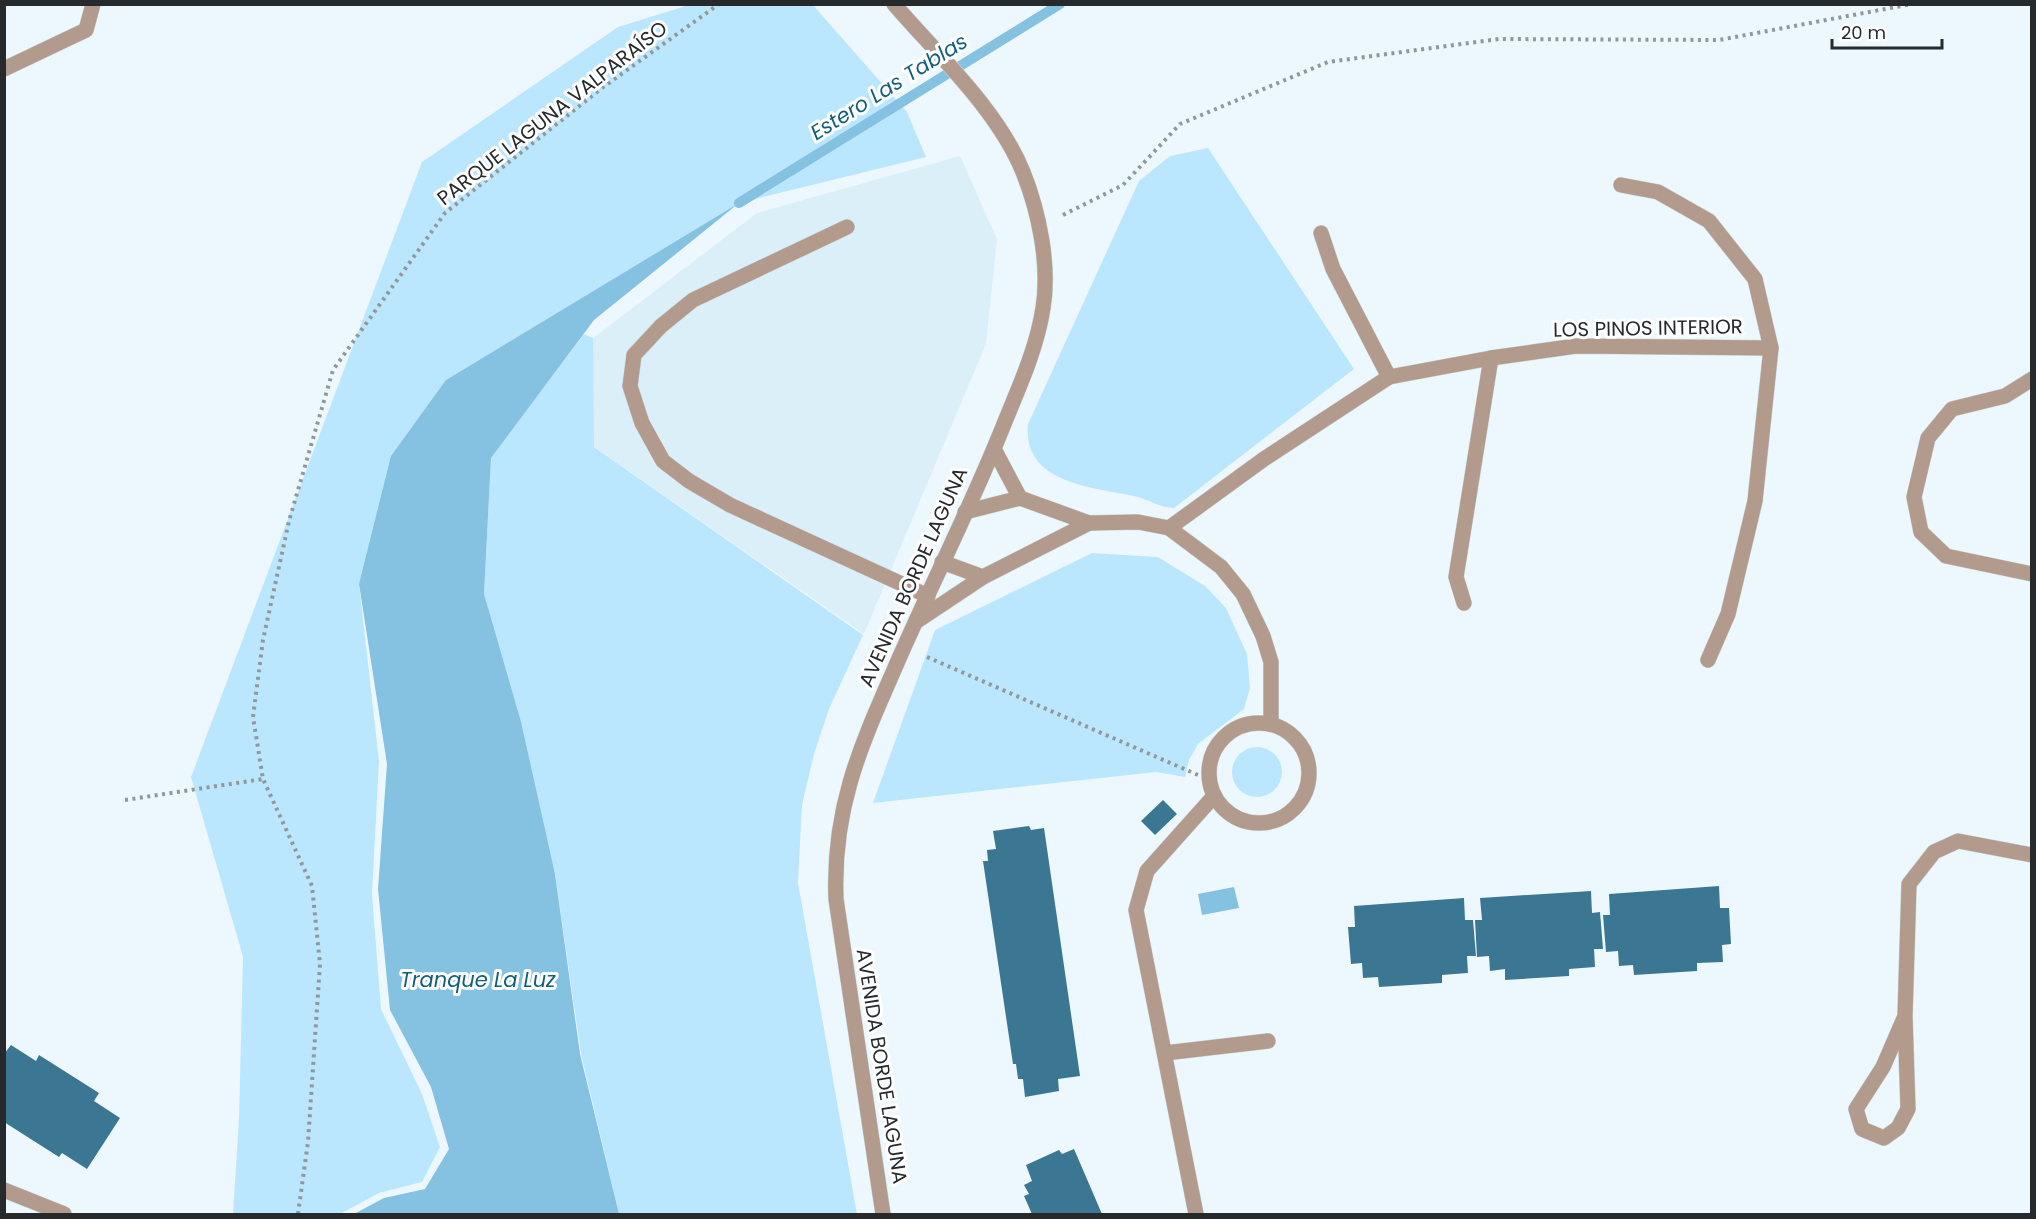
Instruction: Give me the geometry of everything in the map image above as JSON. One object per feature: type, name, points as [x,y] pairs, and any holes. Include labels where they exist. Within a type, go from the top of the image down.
[{"type":"street","points":[[4,69],[86,30],[93,4]]},
{"type":"street","name":"AVENIDA BORDE LAGUNA","points":[[883,1215],[839,927],[835,870],[842,808],[850,775],[942,562],[994,450],[1038,333],[1045,277],[1038,228],[1023,172],[993,119],[894,4]]},
{"type":"street","name":"LOS PINOS INTERIOR","points":[[1621,185],[1658,192],[1709,220],[1755,279],[1771,348],[1755,501],[1728,614],[1708,660]]},
{"type":"street","points":[[847,228],[693,300],[661,326],[634,355],[630,386],[642,423],[663,461],[689,481],[730,505],[928,596]]},
{"type":"street","points":[[1322,233],[1333,269],[1389,377]]},
{"type":"street","name":"LOS PINOS INTERIOR","points":[[1169,528],[1264,459],[1389,377],[1491,358],[1576,346],[1771,348]]},
{"type":"street","points":[[1464,603],[1456,577],[1491,358]]},
{"type":"street","points":[[2031,379],[2006,396],[1952,410],[1928,438],[1914,497],[1921,532],[1946,556],[2031,574]]},
{"type":"street","points":[[994,450],[1020,498]]},
{"type":"street","points":[[965,512],[1020,498],[1089,523],[1138,522],[1169,528],[1221,567],[1251,609],[1271,662],[1271,723]]},
{"type":"street","points":[[916,622],[983,577],[1089,523]]},
{"type":"street","points":[[942,562],[983,577]]},
{"type":"street","points":[[1255,722],[1271,723],[1287,730],[1299,741],[1307,756],[1310,773],[1307,789],[1299,804],[1286,816],[1271,822],[1254,824],[1238,819],[1224,809],[1214,796],[1209,780],[1209,764],[1215,748],[1225,735],[1239,726],[1255,722]]},
{"type":"street","points":[[1196,1215],[1136,910],[1147,871],[1214,796]]},
{"type":"street","points":[[1905,1016],[1883,1067],[1856,1109],[1863,1129],[1884,1138],[1898,1128],[1908,1109],[1905,1016],[1909,884],[1934,852],[1958,841],[2031,855]]},
{"type":"street","points":[[1164,1053],[1268,1041]]},
{"type":"street","points":[[4,1190],[64,1215]]},
{"type":"path","name":"PARQUE LAGUNA VALPARAÍSO","points":[[298,1215],[308,1142],[320,964],[312,886],[263,779],[254,717],[263,640],[289,521],[333,370],[445,213],[602,88],[719,4]]},
{"type":"path","points":[[1038,228],[1123,185],[1180,124],[1328,62],[1500,39],[1719,40],[1912,4]]},
{"type":"path","points":[[905,647],[1209,780]]},
{"type":"path","points":[[125,800],[263,779]]},
{"type":"shaded area","points":[[689,5],[813,5],[907,112],[926,157],[739,203],[446,380],[359,584],[379,761],[372,894],[381,1009],[422,1094],[440,1147],[422,1182],[379,1193],[340,1214],[233,1214],[239,1119],[243,957],[191,777],[422,162],[618,27]]},
{"type":"shaded area","points":[[1208,148],[1354,369],[1174,508],[1169,508],[1134,496],[1081,485],[1048,471],[1036,459],[1029,444],[1028,424],[1139,181],[1170,156]]},
{"type":"shaded area","points":[[960,156],[997,239],[986,344],[864,634],[593,446],[593,338],[757,213]]},
{"type":"shaded area","points":[[584,334],[593,338],[594,447],[863,635],[829,709],[814,754],[802,805],[798,883],[857,1214],[619,1214],[581,1054],[555,873],[484,594],[491,457]]},
{"type":"shaded area","points":[[1092,553],[1158,557],[1205,586],[1226,608],[1247,654],[1250,688],[1244,709],[1198,744],[1189,760],[1185,777],[1156,772],[873,803],[935,630]]},
{"type":"shaded area","points":[[1252,747],[1262,747],[1275,754],[1282,767],[1282,777],[1275,790],[1262,797],[1252,797],[1243,793],[1236,786],[1232,777],[1232,767],[1236,758],[1243,751]]},
{"type":"water","name":"Tranque La Luz","points":[[739,203],[594,320],[491,458],[484,594],[521,722],[555,874],[580,1054],[619,1214],[354,1214],[384,1198],[425,1189],[449,1149],[431,1087],[390,1010],[378,889],[387,764],[359,584],[391,456],[446,380]]},
{"type":"water","points":[[1234,887],[1239,908],[1202,915],[1198,894]]},
{"type":"building","points":[[1163,800],[1177,814],[1155,835],[1141,821]]},
{"type":"building","points":[[1029,826],[1031,830],[1044,828],[1080,1076],[1058,1079],[1059,1091],[1025,1097],[1023,1079],[1018,1079],[1016,1064],[1013,1064],[983,861],[988,861],[987,850],[996,849],[993,831]]},
{"type":"building","points":[[1719,886],[1720,908],[1729,908],[1731,944],[1722,945],[1723,962],[1697,963],[1697,971],[1634,975],[1633,965],[1619,966],[1618,951],[1606,952],[1603,915],[1610,915],[1609,894]]},
{"type":"building","points":[[1591,891],[1592,913],[1600,912],[1603,949],[1594,949],[1595,967],[1569,969],[1569,976],[1505,980],[1505,969],[1490,971],[1489,956],[1477,957],[1475,920],[1482,920],[1480,898]]},
{"type":"building","points":[[1464,898],[1465,920],[1473,920],[1476,956],[1467,956],[1468,973],[1442,975],[1442,983],[1379,987],[1378,977],[1363,978],[1362,963],[1351,964],[1348,927],[1355,927],[1354,906]]},
{"type":"building","points":[[11,1045],[36,1061],[39,1055],[99,1093],[94,1101],[120,1118],[87,1169],[62,1153],[59,1157],[4,1122],[4,1054]]},
{"type":"building","points":[[1074,1149],[1102,1214],[1032,1214],[1024,1196],[1029,1194],[1024,1185],[1032,1181],[1026,1165],[1059,1150],[1062,1154]]},
{"type":"waterway","name":"Estero Las Tablas","points":[[739,203],[1060,4]]}]
